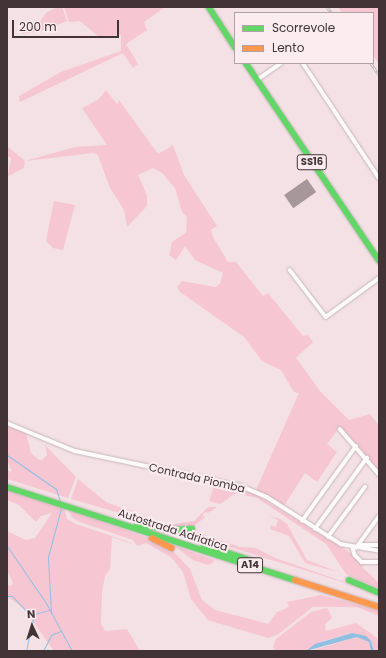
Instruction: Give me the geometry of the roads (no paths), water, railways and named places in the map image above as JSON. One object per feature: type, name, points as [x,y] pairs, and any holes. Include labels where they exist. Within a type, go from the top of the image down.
[{"type":"main road","points":[[209,7],[234,45]]},
{"type":"main road","name":"SS16","points":[[247,64],[379,260]]},
{"type":"main road","name":"Autostrada Adriatica","points":[[8,484],[379,602]]},
{"type":"main road","name":"Autostrada Adriatica","points":[[8,484],[121,524],[379,607]]},
{"type":"main road","points":[[121,524],[172,548]]},
{"type":"main road","points":[[136,524],[170,530],[192,529]]},
{"type":"main road","points":[[348,580],[379,593]]},
{"type":"main road","points":[[326,594],[379,607]]},
{"type":"street","points":[[257,80],[280,64]]},
{"type":"street","points":[[304,64],[379,178]]},
{"type":"street","points":[[290,270],[326,317],[379,278]]},
{"type":"street","name":"Contrada Piomba","points":[[7,423],[75,451],[241,486],[267,497],[328,538],[356,547],[379,551]]},
{"type":"street","points":[[340,429],[367,458],[379,474]]},
{"type":"street","points":[[302,520],[356,446]]},
{"type":"street","points":[[315,529],[367,458]]},
{"type":"street","points":[[328,538],[365,487]]},
{"type":"street","points":[[379,516],[356,547],[355,555],[362,562],[379,562]]},
{"type":"street","points":[[356,547],[378,545],[379,541]]},
{"type":"water","points":[[352,633],[366,636],[371,641],[374,651],[371,651],[369,642],[357,637],[306,651],[315,644]]},
{"type":"waterway","points":[[7,455],[56,489],[60,501]]},
{"type":"waterway","points":[[51,613],[48,557],[61,508]]},
{"type":"waterway","points":[[7,546],[46,603],[72,651]]},
{"type":"waterway","points":[[7,596],[12,596],[33,618]]},
{"type":"waterway","points":[[26,651],[34,614],[49,610]]},
{"type":"waterway","points":[[43,651],[51,635],[61,631]]},
{"type":"railway","points":[[327,7],[331,12]]},
{"type":"railway","points":[[372,64],[379,75]]}]
